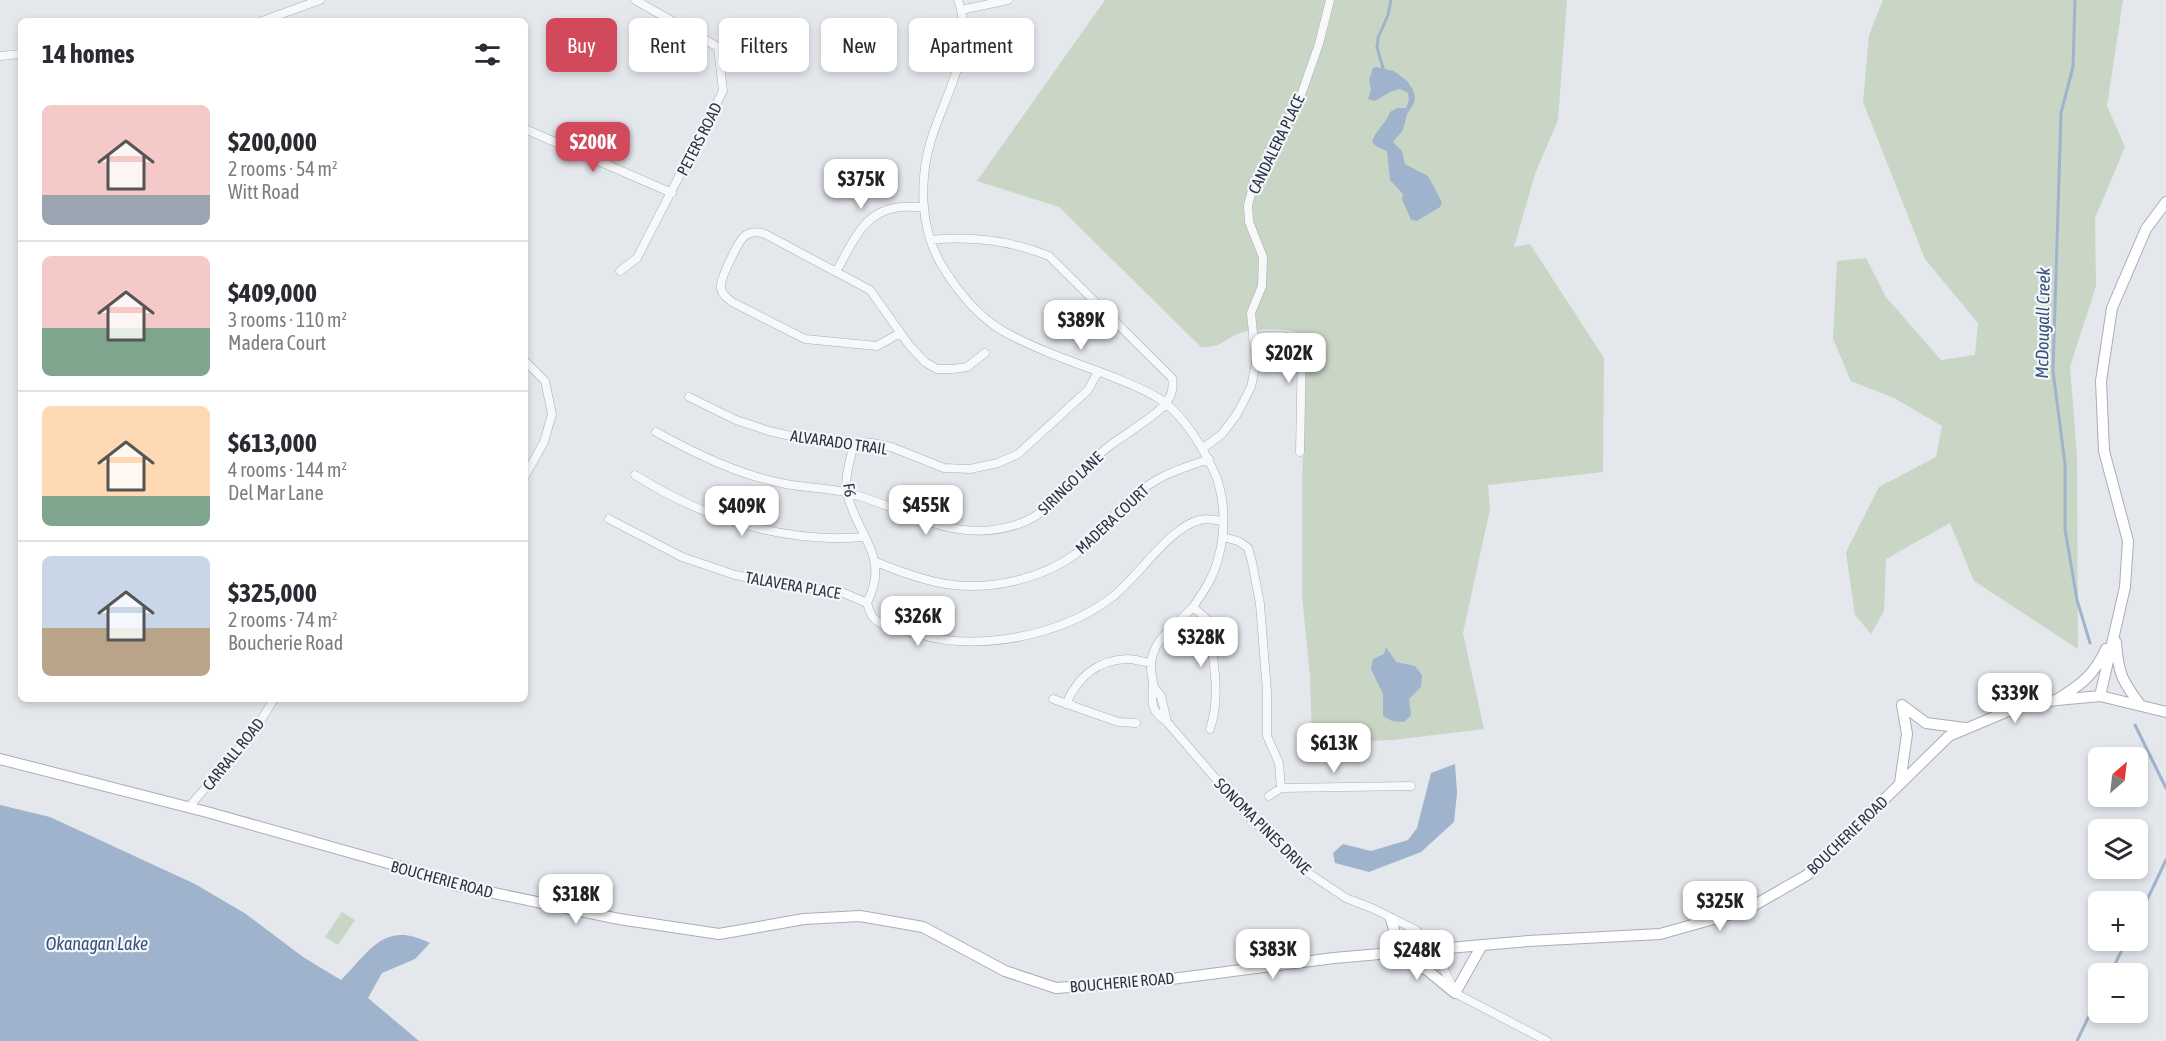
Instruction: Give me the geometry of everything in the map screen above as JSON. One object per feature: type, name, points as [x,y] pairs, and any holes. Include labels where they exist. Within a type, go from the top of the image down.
[{"type":"main road","points":[[2100,696],[2125,587],[2128,541],[2104,451],[2101,381],[2112,308],[2146,229],[2166,202]]},
{"type":"main road","points":[[2057,700],[2090,677],[2115,630]]},
{"type":"main road","points":[[2115,630],[2118,669],[2127,687],[2141,706]]},
{"type":"main road","name":"BOUCHERIE ROAD","points":[[0,759],[189,807],[402,867],[455,885],[619,919],[719,934],[804,919],[860,916],[923,927],[1005,971],[1056,988],[1156,981],[1388,953],[1660,934],[1746,910],[1807,874],[1949,736],[2025,704],[2057,700],[2100,696],[2166,712]]},
{"type":"main road","points":[[1900,783],[1907,735],[1902,705],[1926,723],[1968,728]]},
{"type":"main road","points":[[1391,919],[1394,929],[1388,953],[1427,970],[1455,993],[1482,945]]},
{"type":"street","points":[[270,18],[320,0]]},
{"type":"street","name":"PETERS ROAD","points":[[620,271],[637,258],[723,91],[718,47],[635,0]]},
{"type":"street","name":"SONOMA PINES DRIVE","points":[[958,0],[963,22],[961,54],[956,75],[931,140],[925,165],[923,207],[926,226],[940,262],[961,295],[1001,330],[1037,347],[1140,388],[1166,404],[1186,423],[1209,459],[1218,481],[1222,498],[1223,537],[1217,561],[1209,583],[1193,607],[1159,640],[1151,663],[1153,686],[1150,696],[1157,715],[1167,722],[1246,814],[1306,872],[1346,898],[1416,930],[1435,949]]},
{"type":"street","points":[[961,10],[1008,0]]},
{"type":"street","name":"CANDALERA PLACE","points":[[1202,449],[1222,434],[1237,414],[1251,387],[1256,363],[1251,313],[1262,286],[1263,257],[1249,222],[1248,205],[1254,183],[1300,98],[1319,44],[1330,0]]},
{"type":"street","points":[[0,56],[18,54]]},
{"type":"street","points":[[528,130],[672,193]]},
{"type":"street","points":[[836,272],[863,225],[874,215],[894,208],[923,207]]},
{"type":"street","points":[[900,333],[877,346],[804,339],[732,302],[720,288],[721,280],[742,238],[754,231],[765,234],[870,290],[900,333],[924,362],[937,369],[967,367],[985,353]]},
{"type":"street","points":[[931,240],[956,238],[1008,243],[1049,256],[1172,378],[1174,388],[1166,404]]},
{"type":"street","points":[[1253,338],[1287,336],[1297,341],[1302,348],[1300,452]]},
{"type":"street","points":[[528,364],[545,381],[552,414],[544,442],[528,471]]},
{"type":"street","name":"ALVARADO TRAIL","points":[[689,397],[736,420],[769,431],[808,440],[872,443],[891,447],[944,468],[970,470],[998,463],[1018,454],[1088,390],[1098,372]]},
{"type":"street","name":"SIRINGO LANE","points":[[656,432],[705,458],[741,473],[786,484],[847,493],[884,504],[928,523],[961,531],[986,531],[1021,523],[1039,515],[1106,448],[1166,404]]},
{"type":"street","name":"F6","points":[[854,442],[848,472],[847,493],[876,562]]},
{"type":"street","name":"MADERA COURT","points":[[876,562],[903,573],[946,584],[980,585],[1017,580],[1043,572],[1079,552],[1128,501],[1158,477],[1209,459]]},
{"type":"street","points":[[634,475],[665,494],[711,514],[756,528],[805,536],[842,539],[865,537]]},
{"type":"street","name":"TALAVERA PLACE","points":[[609,519],[682,556],[735,575],[799,587],[839,591],[867,603],[873,618],[885,625],[926,636],[967,641],[1010,639],[1041,632],[1084,614],[1111,598],[1144,567],[1163,544],[1184,526],[1201,519],[1222,521]]},
{"type":"street","points":[[1223,537],[1238,541],[1248,548],[1252,562],[1260,604],[1268,735],[1279,763],[1281,788]]},
{"type":"street","points":[[867,603],[875,587],[876,562]]},
{"type":"street","points":[[1193,607],[1208,620],[1217,694],[1210,729]]},
{"type":"street","points":[[1066,704],[1072,689],[1082,677],[1109,662],[1129,659],[1151,663]]},
{"type":"street","points":[[1053,699],[1118,722],[1136,723]]},
{"type":"street","name":"CARRALL ROAD","points":[[189,807],[255,730],[272,702]]},
{"type":"street","points":[[1269,796],[1281,788],[1411,786]]},
{"type":"street","points":[[1435,949],[1455,993],[1546,1041]]},
{"type":"green space","points":[[1105,0],[1567,0],[1558,120],[1535,174],[1514,247],[1530,244],[1604,358],[1603,472],[1488,485],[1490,509],[1463,633],[1484,729],[1393,740],[1312,743],[1310,676],[1302,596],[1306,350],[1303,337],[1292,331],[1257,330],[1238,334],[1214,346],[1201,347],[1059,207],[977,181]]},
{"type":"green space","points":[[1883,0],[2123,0],[2107,106],[2125,147],[2095,218],[2096,286],[2070,367],[2077,456],[2078,649],[1974,581],[1950,523],[1886,559],[1884,611],[1871,634],[1855,615],[1846,552],[1879,487],[1936,457],[1942,426],[1894,398],[1851,381],[1833,339],[1837,261],[1866,258],[1886,297],[1941,360],[1975,355],[1978,323],[1925,259],[1863,102],[1869,35]]},
{"type":"green space","points":[[342,912],[355,920],[338,945],[325,937]]},
{"type":"water","points":[[1373,68],[1394,71],[1407,81],[1415,97],[1403,130],[1393,142],[1402,151],[1405,164],[1428,176],[1442,202],[1440,207],[1417,221],[1411,220],[1402,199],[1403,194],[1390,180],[1387,151],[1372,142],[1390,112],[1397,108],[1406,108],[1409,100],[1408,93],[1400,89],[1375,101],[1368,99],[1371,90],[1369,80]]},
{"type":"water","points":[[1386,647],[1396,662],[1415,666],[1422,675],[1421,687],[1409,699],[1411,715],[1404,722],[1392,721],[1383,716],[1383,694],[1371,669],[1373,659],[1384,654]]},
{"type":"water","points":[[1455,764],[1457,793],[1454,822],[1421,852],[1369,872],[1335,863],[1333,853],[1343,844],[1371,851],[1408,840],[1417,828],[1431,773]]},
{"type":"water","name":"Okanagan Lake","points":[[0,805],[50,817],[195,884],[246,914],[303,957],[341,980],[370,949],[389,937],[401,935],[430,943],[415,959],[382,973],[368,998],[419,1041],[0,1041]]},
{"type":"waterway","points":[[1383,68],[1377,47],[1378,38],[1388,15],[1391,0]]},
{"type":"waterway","name":"McDougall Creek","points":[[2075,0],[2073,67],[2061,113],[2053,371],[2065,464],[2065,529],[2077,600],[2090,643]]},
{"type":"waterway","name":"McDougall Creek","points":[[2135,725],[2166,788]]},
{"type":"waterway","name":"McDougall Creek","points":[[2148,898],[2166,860]]},
{"type":"waterway","name":"McDougall Creek","points":[[2116,963],[2122,951]]},
{"type":"waterway","name":"McDougall Creek","points":[[2077,1041],[2088,1018]]}]
